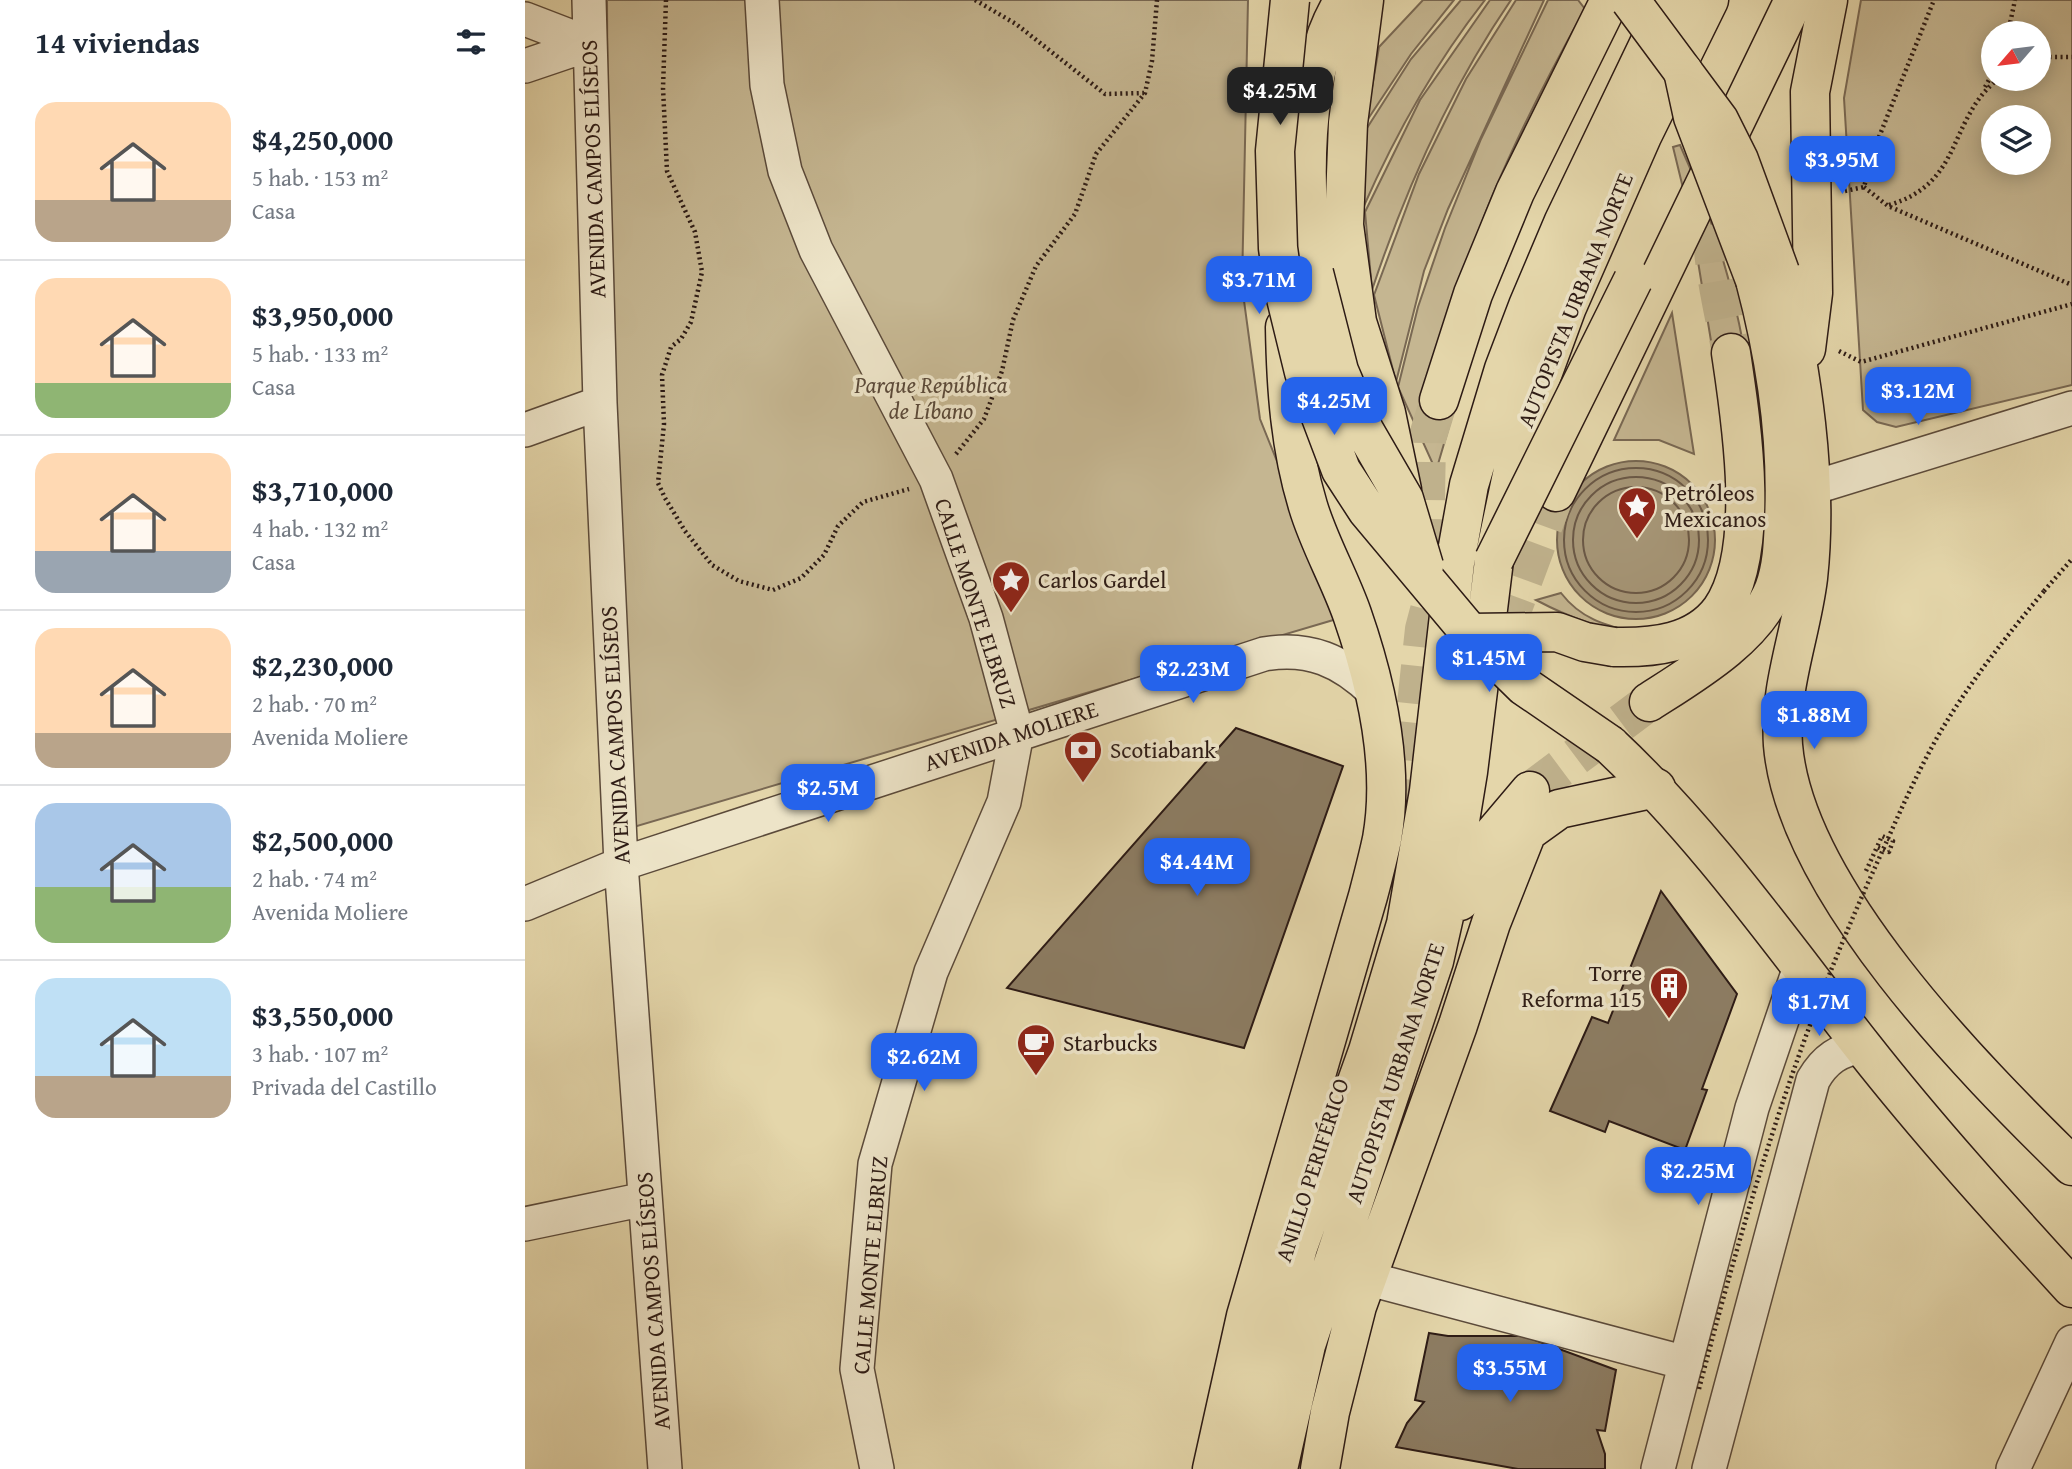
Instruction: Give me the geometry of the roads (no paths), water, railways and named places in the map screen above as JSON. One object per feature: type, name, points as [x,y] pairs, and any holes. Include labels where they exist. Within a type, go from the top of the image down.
[{"type":"main road","points":[[1290,0],[1275,152],[1275,212],[1299,282],[1330,339],[1350,401],[1404,499]]},
{"type":"main road","points":[[1212,1469],[1246,1316],[1299,1127],[1337,1008],[1382,838],[1385,779],[1374,692],[1352,614],[1320,542],[1296,462],[1289,417],[1315,81],[1323,44],[1333,16],[1344,0]]},
{"type":"main road","points":[[1364,0],[1348,123],[1344,225],[1348,272],[1357,322],[1386,413],[1404,499],[1427,579]]},
{"type":"main road","points":[[1439,400],[1473,294],[1515,192],[1610,0]]},
{"type":"main road","points":[[1630,0],[1719,120],[1739,160],[1780,272],[1800,378],[1811,542],[1808,580],[1785,682],[1783,715],[1787,774],[1800,811],[1815,849],[1829,873],[1902,983],[2007,1103],[2072,1166]]},
{"type":"main road","name":"AUTOPISTA URBANA NORTE","points":[[1245,1469],[1266,1362],[1298,1247],[1368,1051],[1406,924],[1429,791],[1455,563],[1469,485],[1504,369],[1533,294],[1564,221],[1670,0]]},
{"type":"main road","name":"AUTOPISTA URBANA NORTE","points":[[1278,1469],[1306,1345],[1434,961],[1445,912],[1468,772],[1494,560],[1521,432],[1557,331],[1642,135],[1709,0]]},
{"type":"main road","points":[[1494,560],[1633,280],[1766,0]]},
{"type":"main road","points":[[1556,492],[1794,0]]},
{"type":"main road","points":[[1800,378],[1813,293],[1810,92],[1828,0]]},
{"type":"main road","points":[[1649,702],[1713,660],[1752,622],[1773,591],[1783,536],[1784,447],[1777,372],[1758,291],[1693,117],[1683,71]]},
{"type":"main road","points":[[1299,282],[1304,372],[1341,470],[1367,510],[1470,633],[1524,686],[1610,745],[1656,788],[1801,964],[1961,1168],[2072,1288]]},
{"type":"main road","points":[[1470,633],[1557,632],[1585,642],[1614,647],[1654,646],[1678,641],[1700,629],[1720,611],[1738,572],[1745,513],[1741,420],[1731,353]]},
{"type":"main road","points":[[1320,1469],[1342,1361],[1366,1278],[1491,923],[1527,832],[1559,809],[1656,788]]},
{"type":"main road","points":[[1434,961],[1486,843],[1530,791]]},
{"type":"main road","name":"ANILLO PERIFÉRICO","points":[[1235,1469],[1269,1302],[1372,989],[1398,874]]},
{"type":"main road","points":[[1292,1469],[1321,1350],[1381,1170]]},
{"type":"street","name":"AVENIDA CAMPOS ELÍSEOS","points":[[589,0],[600,403],[621,864],[665,1469]]},
{"type":"street","name":"CALLE MONTE ELBRUZ","points":[[762,0],[767,85],[785,171],[816,250],[936,479],[986,618],[1017,733],[1004,802],[931,972],[875,1164],[857,1369],[877,1469]]},
{"type":"street","points":[[525,19],[590,44]]},
{"type":"street","points":[[525,66],[590,44]]},
{"type":"street","points":[[525,430],[600,403]]},
{"type":"street","points":[[1809,489],[2062,419]]},
{"type":"street","name":"AVENIDA MOLIERE","points":[[525,904],[621,864],[1017,733],[1281,651],[1330,659],[1357,676],[1374,692]]},
{"type":"street","points":[[1658,1469],[1692,1376],[1752,1108],[1801,964]]},
{"type":"street","points":[[1709,1469],[1813,1080],[1822,1065],[1836,1053],[1863,1046]]},
{"type":"street","points":[[525,1224],[645,1199]]},
{"type":"street","points":[[1366,1278],[1692,1376]]},
{"type":"street","points":[[2013,1469],[2072,1342]]},
{"type":"water","points":[[1636,461],[1666,467],[1692,484],[1709,510],[1715,540],[1709,570],[1692,596],[1666,613],[1636,619],[1606,613],[1580,596],[1563,570],[1557,540],[1563,510],[1580,484],[1606,467]]},
{"type":"tunnel","points":[[1716,168],[1712,192],[1712,238],[1731,353]]},
{"type":"tunnel","points":[[1425,557],[1427,439],[1439,400]]},
{"type":"tunnel","points":[[1504,633],[1556,492]]},
{"type":"tunnel","points":[[1398,874],[1424,629],[1442,561]]},
{"type":"tunnel","points":[[1530,791],[1649,702]]},
{"type":"place","name":"Petróleos Mexicanos","points":[[1637,540]]},
{"type":"place","name":"Carlos Gardel","points":[[1011,614]]},
{"type":"place","name":"Scotiabank","points":[[1083,784]]},
{"type":"place","name":"Torre Reforma 115","points":[[1669,1020]]},
{"type":"place","name":"Starbucks","points":[[1036,1077]]},
{"type":"park label","name":"Parque República de Líbano","points":[[931,398]]}]
